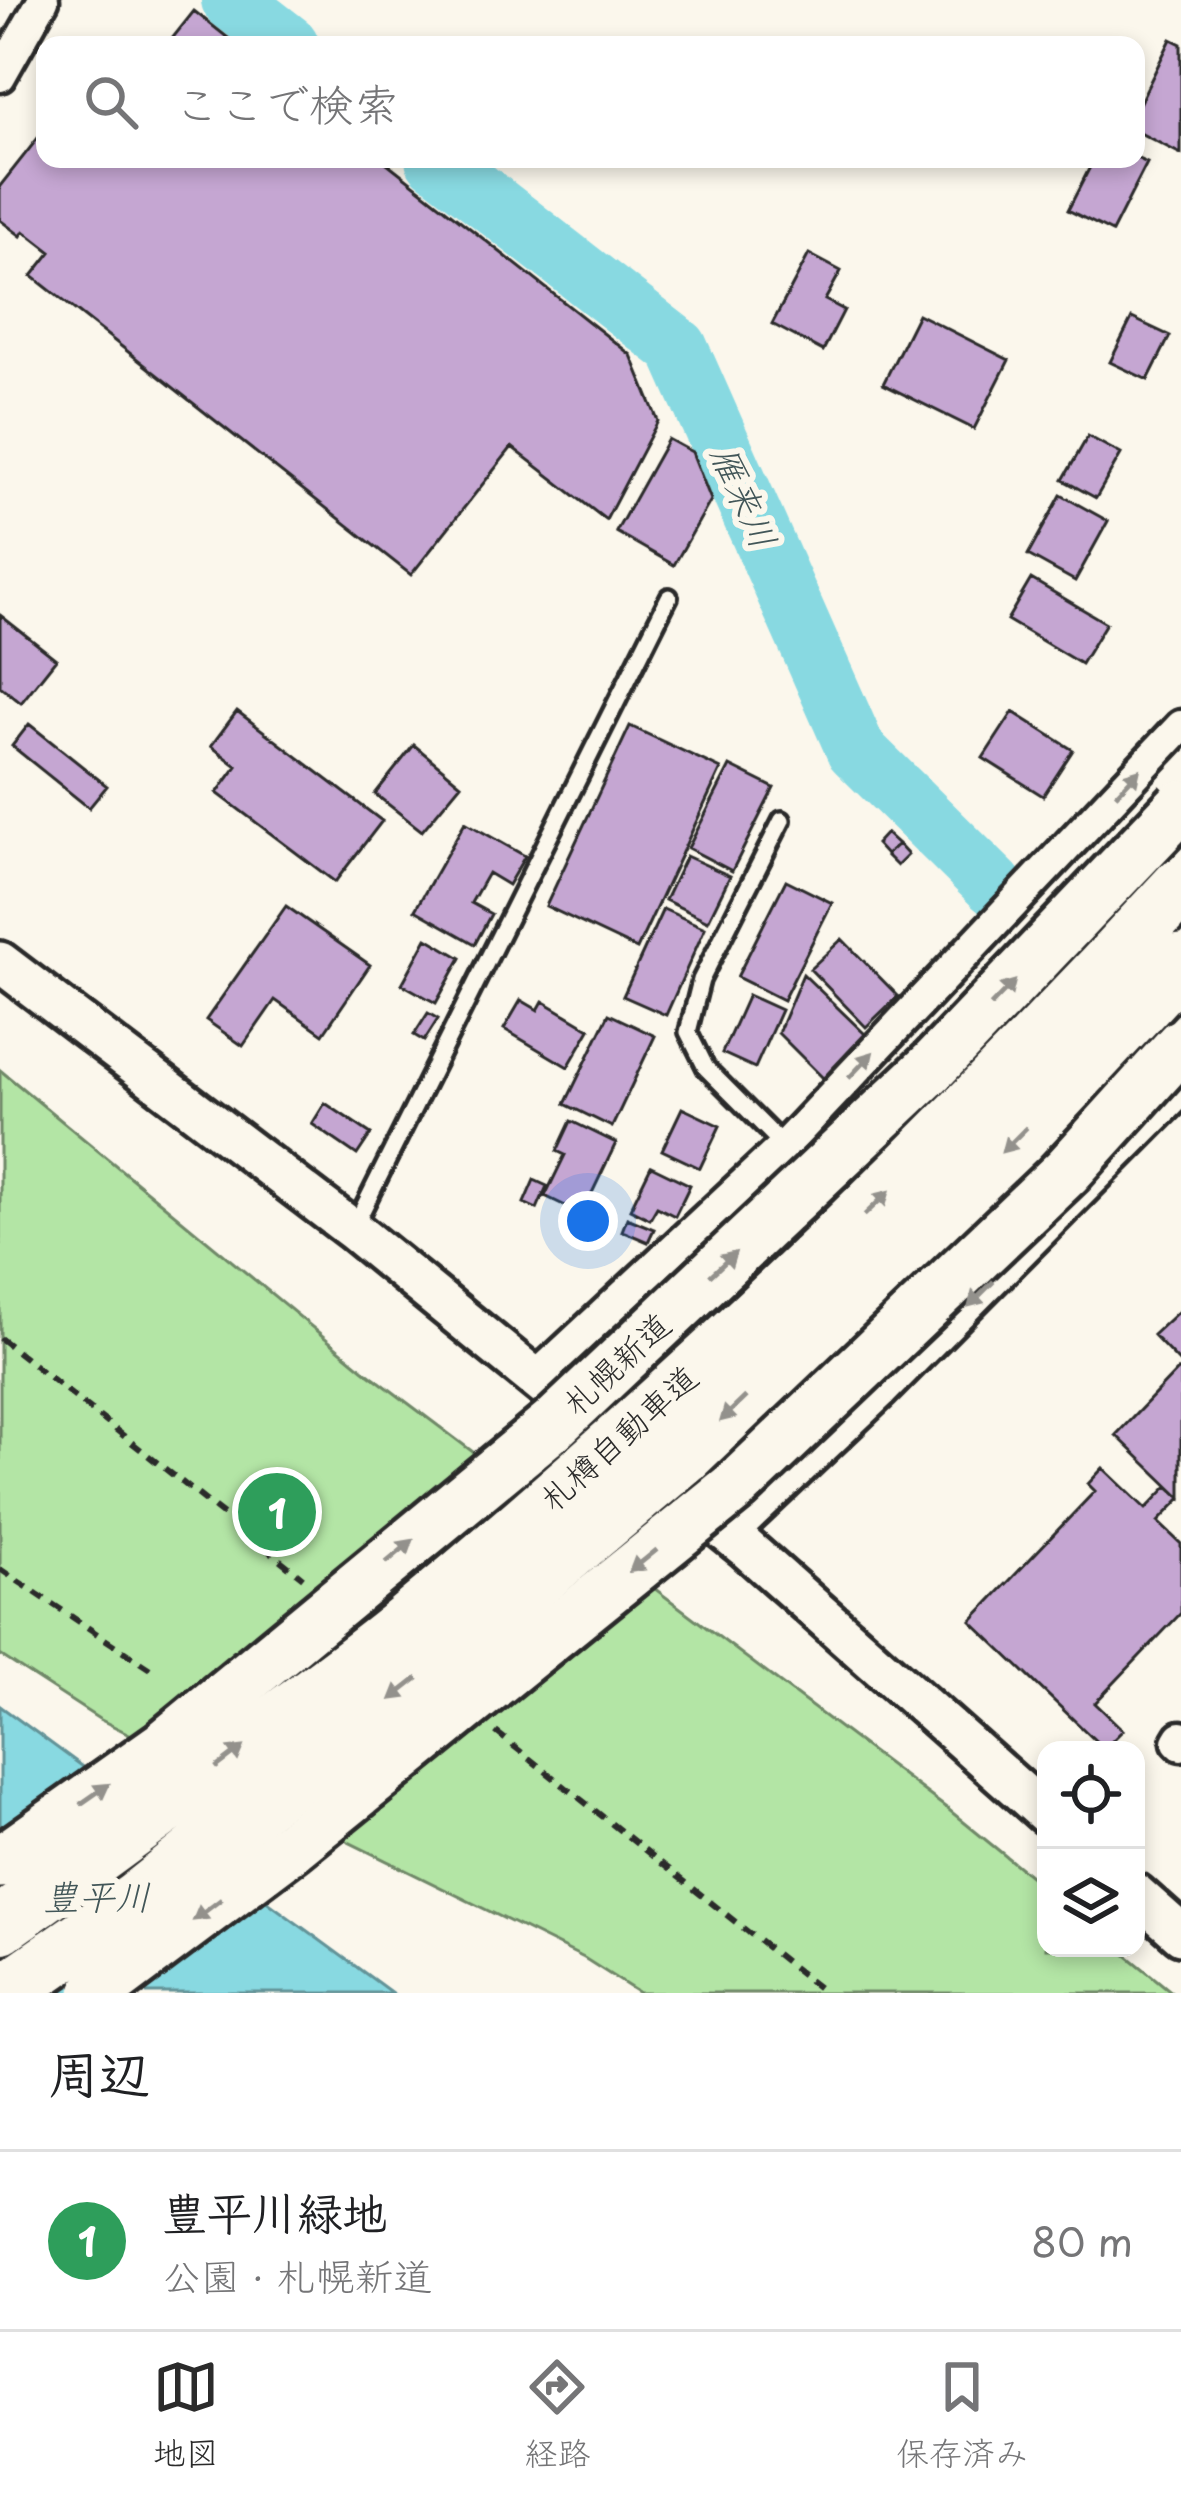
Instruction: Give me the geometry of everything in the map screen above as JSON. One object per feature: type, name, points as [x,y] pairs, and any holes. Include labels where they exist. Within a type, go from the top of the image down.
[{"type":"highway","name":"札幌新道","points":[[0,1862],[164,1746],[553,1425],[935,1064],[1181,806]]},
{"type":"highway","name":"札樽自動車道","points":[[0,1925],[404,1625],[551,1499],[864,1216],[980,1101],[1181,886]]},
{"type":"highway","name":"札樽自動車道","points":[[4,1993],[135,1902],[440,1660],[683,1456],[1018,1137],[1181,963]]},
{"type":"highway","points":[[96,1993],[293,1845],[736,1486],[1067,1171],[1181,1045]]},
{"type":"street","points":[[0,76],[44,0]]},
{"type":"street","points":[[534,1379],[784,1146],[1181,726]]},
{"type":"street","points":[[0,962],[352,1230],[731,1535],[1037,1806]]},
{"type":"street","points":[[731,1535],[883,1391],[1181,1091]]},
{"type":"street","points":[[1145,1902],[1181,1934]]},
{"type":"lane","points":[[352,1230],[669,597]]},
{"type":"lane","points":[[782,820],[701,980],[688,1032],[706,1068],[784,1146]]},
{"type":"path","points":[[0,1568],[153,1671]]},
{"type":"green space","points":[[0,1070],[364,1370],[949,1810],[1037,1882],[1037,1957],[1129,1957],[1173,1993],[639,1993],[584,1958],[99,1719],[0,1655]]},
{"type":"water","name":"豊平川","points":[[0,1706],[392,1993],[0,1993]]},
{"type":"building","points":[[194,11],[226,36],[174,36]]},
{"type":"building","points":[[1171,39],[1181,44],[1181,154],[1145,136],[1145,92]]},
{"type":"building","points":[[36,140],[36,168],[393,168],[631,355],[658,421],[606,520],[512,447],[411,575],[32,276],[51,252],[0,220],[0,186]]},
{"type":"building","points":[[1089,168],[1144,168],[1112,232],[1068,210]]},
{"type":"building","points":[[809,254],[841,271],[825,300],[844,310],[823,351],[772,324]]},
{"type":"building","points":[[918,314],[1009,360],[974,429],[883,384]]},
{"type":"building","points":[[1132,318],[1170,336],[1148,380],[1110,362]]},
{"type":"building","points":[[1088,436],[1121,454],[1096,498],[1063,480]]},
{"type":"building","points":[[668,439],[692,452],[711,500],[674,565],[616,532]]},
{"type":"building","points":[[1061,495],[1108,521],[1075,581],[1028,555]]},
{"type":"building","points":[[1031,579],[1106,623],[1081,664],[1007,620]]},
{"type":"building","points":[[0,615],[56,659],[21,703],[0,686]]},
{"type":"building","points":[[237,711],[382,821],[335,882],[217,793],[237,766],[211,746]]},
{"type":"building","points":[[1013,712],[1073,750],[1043,796],[983,758]]},
{"type":"building","points":[[29,724],[107,786],[89,808],[12,746]]},
{"type":"building","points":[[630,726],[721,769],[637,949],[546,906]]},
{"type":"building","points":[[414,745],[461,784],[422,831],[375,794]]},
{"type":"building","points":[[730,766],[774,788],[732,871],[688,848]]},
{"type":"building","points":[[465,822],[525,856],[508,885],[488,873],[471,903],[491,914],[475,944],[415,910]]},
{"type":"building","points":[[886,833],[898,844],[886,855],[876,844]]},
{"type":"building","points":[[898,844],[908,855],[897,866],[886,855]]},
{"type":"building","points":[[686,856],[730,876],[708,921],[665,900]]},
{"type":"building","points":[[786,880],[832,903],[783,1000],[737,977]]},
{"type":"building","points":[[286,906],[370,965],[323,1034],[275,1000],[243,1046],[206,1020]]},
{"type":"building","points":[[663,909],[705,928],[666,1015],[623,996]]},
{"type":"building","points":[[427,938],[461,958],[436,1003],[402,984]]},
{"type":"building","points":[[842,939],[898,996],[866,1027],[810,969]]},
{"type":"building","points":[[803,974],[867,1036],[824,1079],[778,1033]]},
{"type":"building","points":[[748,995],[781,1010],[755,1068],[722,1053]]},
{"type":"building","points":[[521,1000],[538,1010],[543,1001],[590,1029],[568,1067],[504,1029]]},
{"type":"building","points":[[428,1013],[438,1019],[424,1041],[414,1035]]},
{"type":"building","points":[[609,1014],[655,1036],[612,1127],[565,1104]]},
{"type":"building","points":[[325,1103],[371,1134],[357,1155],[312,1124]]},
{"type":"building","points":[[682,1108],[720,1126],[700,1168],[662,1150]]},
{"type":"building","points":[[571,1121],[616,1143],[582,1214],[545,1196],[565,1155],[557,1151]]},
{"type":"building","points":[[651,1166],[690,1185],[675,1216],[657,1207],[650,1219],[630,1209]]},
{"type":"building","points":[[534,1180],[547,1186],[537,1209],[524,1203]]},
{"type":"building","points":[[627,1218],[654,1229],[648,1242],[622,1231]]},
{"type":"building","points":[[1181,1309],[1181,1364],[1153,1335]]},
{"type":"building","points":[[1178,1370],[1181,1373],[1181,1498],[1116,1435]]},
{"type":"building","points":[[1103,1468],[1146,1509],[1168,1486],[1181,1498],[1158,1522],[1181,1544],[1181,1613],[1095,1703],[1123,1730],[1112,1741],[1096,1741],[971,1621],[1095,1491],[1088,1484]]},
{"type":"waterway","name":"雁来川","points":[[231,0],[277,36]]},
{"type":"waterway","name":"雁来川","points":[[447,168],[678,348],[856,750],[994,886]]},
{"type":"place","name":"豊平川緑地","points":[[277,1512]]}]
